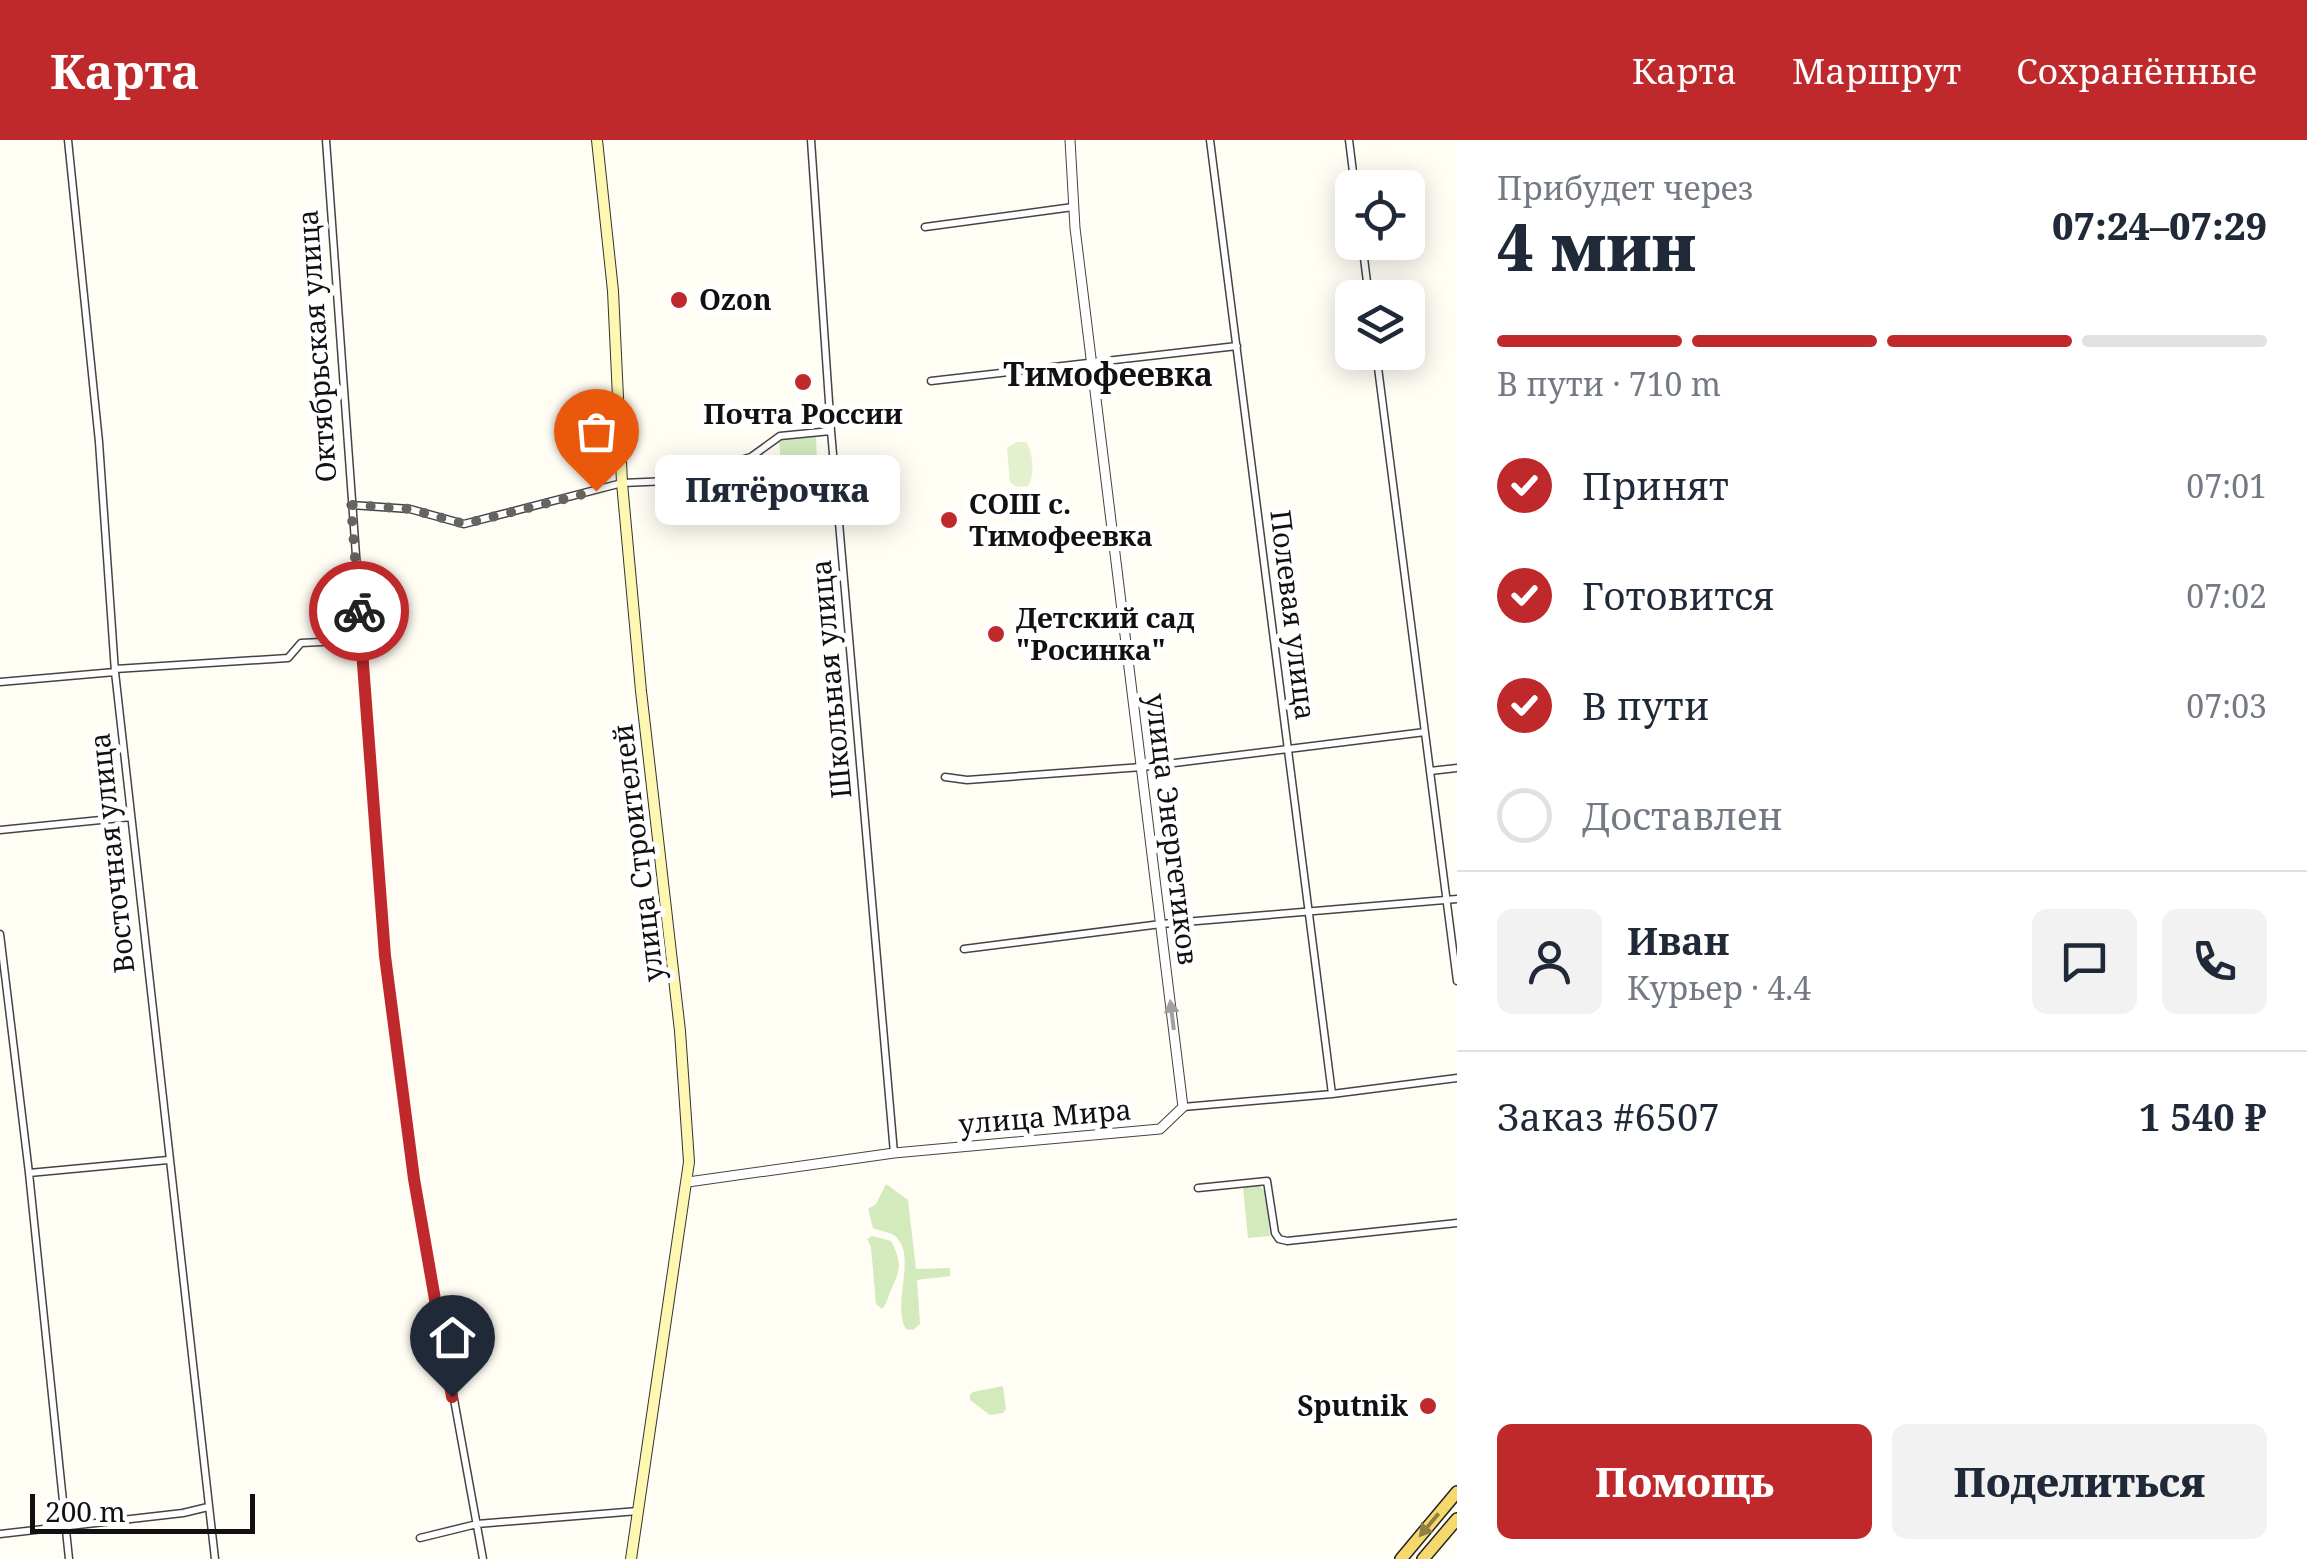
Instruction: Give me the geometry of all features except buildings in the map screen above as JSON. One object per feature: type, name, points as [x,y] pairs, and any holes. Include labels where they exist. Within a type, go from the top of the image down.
[{"type":"main road","name":"улица Строителей","points":[[596,140],[613,291],[622,483],[680,1031],[688,1182],[631,1559]]},
{"type":"main road","points":[[1401,1559],[1457,1492]]},
{"type":"main road","points":[[1423,1559],[1457,1519]]},
{"type":"street","name":"Восточная улица","points":[[68,140],[98,424],[115,670],[215,1559]]},
{"type":"street","name":"Октябрьская улица","points":[[326,140],[390,994],[414,1179],[483,1559]]},
{"type":"street","name":"Школьная улица","points":[[810,140],[831,431],[894,1154]]},
{"type":"street","name":"улица Энергетиков","points":[[1070,140],[1092,363],[1182,1106]]},
{"type":"street","name":"Полевая улица","points":[[1210,140],[1332,1094]]},
{"type":"street","points":[[1350,140],[1354,170]]},
{"type":"street","points":[[925,227],[1074,207]]},
{"type":"street","points":[[931,381],[1237,346]]},
{"type":"street","points":[[1378,370],[1457,981]]},
{"type":"street","points":[[351,505],[410,509],[464,524],[622,483],[669,480],[751,457],[780,436],[831,431]]},
{"type":"street","points":[[0,682],[288,658],[301,643],[362,640]]},
{"type":"street","points":[[945,777],[968,780],[1142,767],[1425,732]]},
{"type":"street","points":[[1430,771],[1457,768]]},
{"type":"street","points":[[0,830],[132,817]]},
{"type":"street","points":[[964,949],[1161,924],[1457,899]]},
{"type":"street","points":[[0,934],[30,1174],[69,1559]]},
{"type":"street","name":"улица Мира","points":[[688,1182],[894,1154],[1160,1129],[1182,1106],[1332,1094],[1457,1078]]},
{"type":"street","points":[[30,1174],[168,1160]]},
{"type":"street","points":[[1198,1188],[1267,1181],[1275,1233],[1286,1242],[1457,1223]]},
{"type":"street","points":[[0,1534],[208,1507]]},
{"type":"street","points":[[420,1538],[476,1524],[638,1511]]},
{"type":"green space","points":[[816,437],[817,460],[781,463],[779,439]]},
{"type":"green space","points":[[1016,442],[1026,442],[1030,451],[1032,470],[1028,486],[1016,487],[1010,482],[1007,448]]},
{"type":"green space","points":[[886,1184],[908,1200],[916,1269],[950,1268],[950,1276],[917,1280],[920,1324],[913,1330],[906,1329],[902,1319],[905,1268],[901,1245],[893,1235],[873,1228],[868,1209],[876,1204]]},
{"type":"green space","points":[[1259,1185],[1265,1192],[1270,1236],[1248,1238],[1243,1187]]},
{"type":"green space","points":[[872,1236],[891,1241],[899,1263],[882,1309],[876,1304],[867,1239]]},
{"type":"green space","points":[[1003,1386],[1003,1413],[990,1415],[970,1400],[973,1392]]},
{"type":"way so far","points":[[359,611],[351,505],[410,509],[464,524],[596,491]]},
{"type":"place","name":"Ozon","points":[[679,300]]},
{"type":"place","name":"Почта России","points":[[803,382]]},
{"type":"place","name":"Пятёрочка","points":[[596,491]]},
{"type":"place","name":"СОШ с. Тимофеевка","points":[[949,520]]},
{"type":"place","name":"Детский сад \"Росинка\"","points":[[996,634]]},
{"type":"place","name":"Sputnik","points":[[1428,1406]]},
{"type":"district","name":"Тимофеевка","points":[[1108,375]]},
{"type":"route","points":[[359,611],[385,956],[414,1179],[452,1397]]}]
